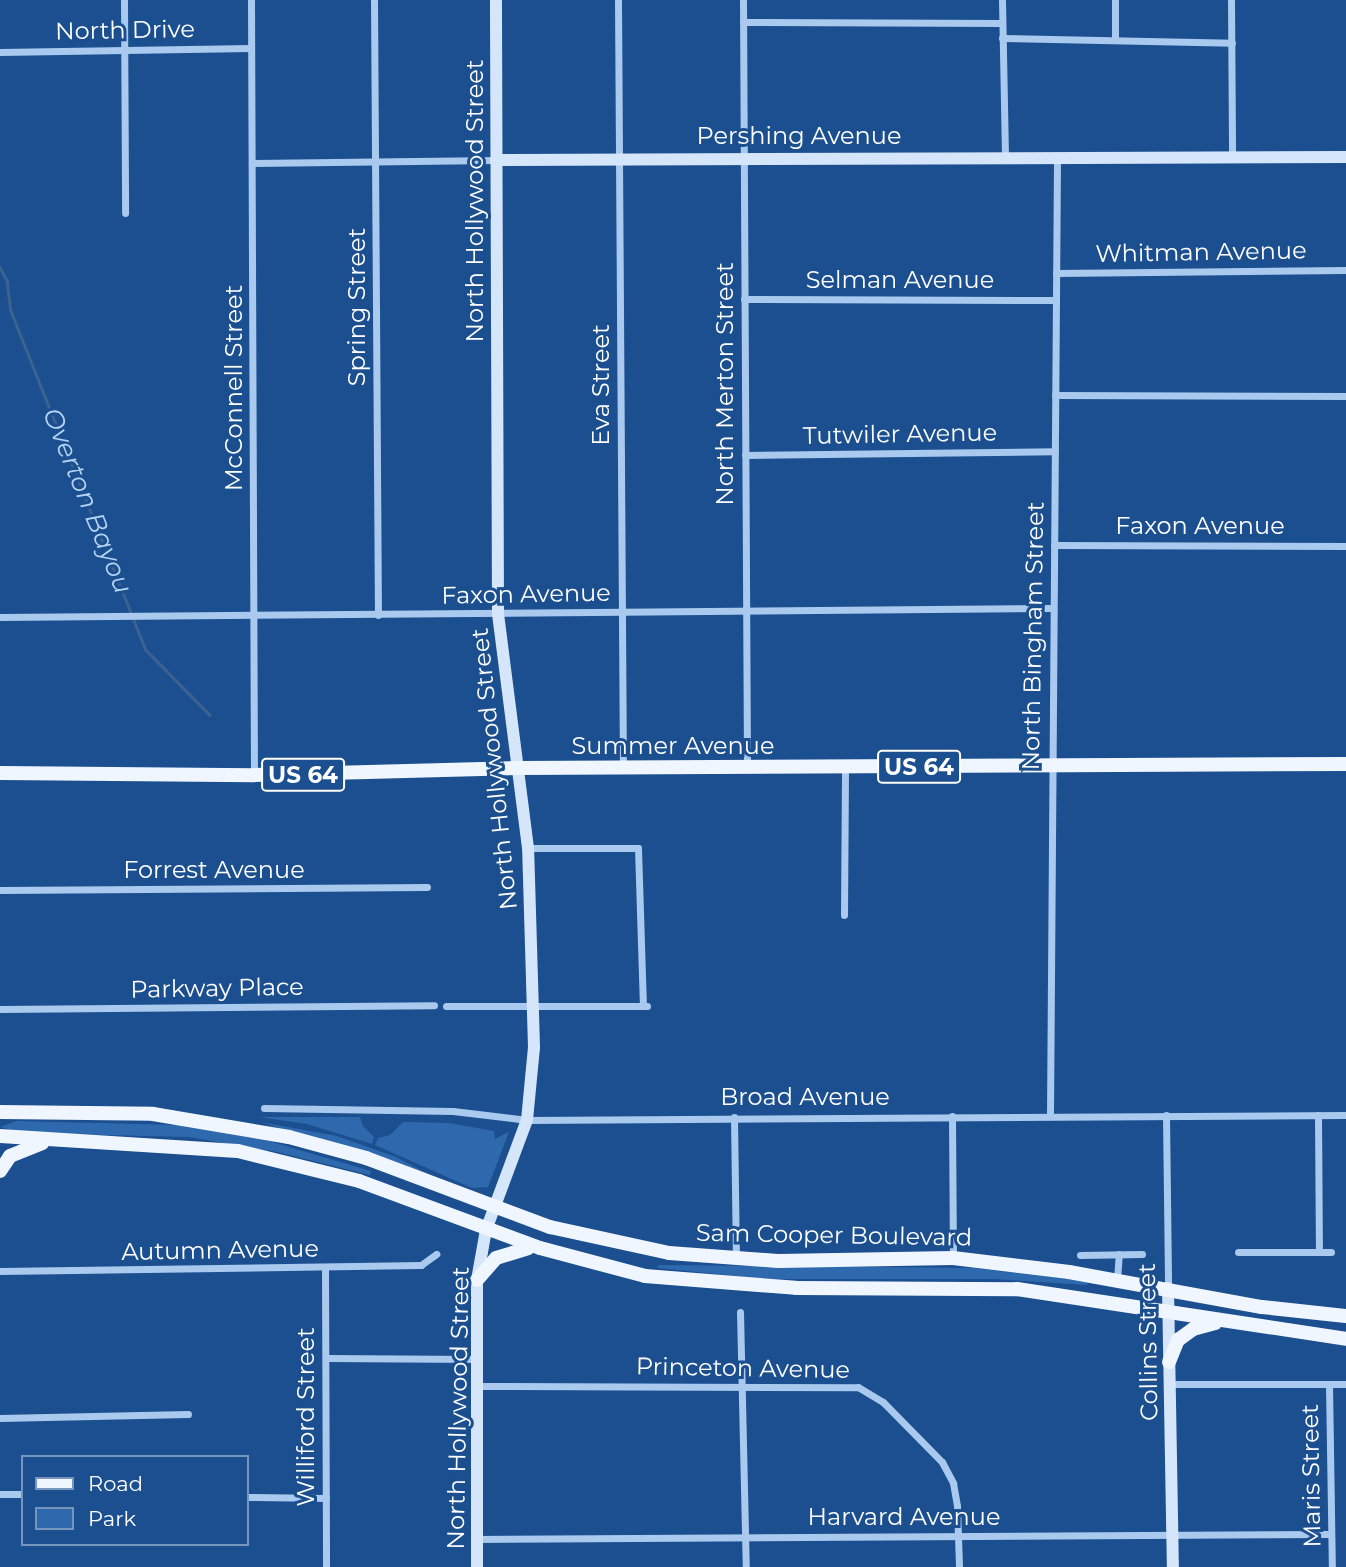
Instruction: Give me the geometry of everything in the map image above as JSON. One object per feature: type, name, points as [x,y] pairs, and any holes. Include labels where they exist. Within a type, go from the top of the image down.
[{"type":"main road","name":"North Hollywood Street","points":[[477,1567],[477,1280],[486,1230],[527,1120],[534,1007],[528,848],[501,666],[498,614],[496,0]]},
{"type":"main road","name":"Pershing Avenue","points":[[496,160],[743,157],[1346,157]]},
{"type":"main road","name":"Summer Avenue","points":[[0,773],[254,775],[518,768],[747,769],[1346,764]]},
{"type":"main road","name":"Sam Cooper Boulevard","points":[[0,1112],[153,1114],[213,1122],[366,1158],[495,1206],[616,1244],[736,1259],[953,1258],[1168,1288],[1262,1307],[1346,1316]]},
{"type":"main road","name":"Sam Cooper Boulevard","points":[[0,1136],[232,1150],[359,1181],[486,1230],[645,1276],[718,1285],[1017,1289],[1346,1339]]},
{"type":"main road","points":[[0,1171],[10,1156],[24,1148],[62,1139]]},
{"type":"main road","points":[[477,1280],[504,1254],[541,1248]]},
{"type":"main road","name":"Collins Street","points":[[1168,1288],[1172,1567]]},
{"type":"main road","points":[[1168,1362],[1178,1340],[1193,1329],[1224,1322]]},
{"type":"street","points":[[124,0],[125,213]]},
{"type":"street","name":"McConnell Street","points":[[251,0],[254,775]]},
{"type":"street","name":"Spring Street","points":[[374,0],[378,615]]},
{"type":"street","name":"Eva Street","points":[[618,0],[623,769]]},
{"type":"street","name":"North Merton Street","points":[[743,0],[747,769]]},
{"type":"street","points":[[1002,0],[1004,157]]},
{"type":"street","points":[[1115,0],[1115,40]]},
{"type":"street","points":[[1231,0],[1232,157]]},
{"type":"street","points":[[743,22],[1002,23]]},
{"type":"street","points":[[1002,38],[1231,43]]},
{"type":"street","name":"North Drive","points":[[0,52],[250,48]]},
{"type":"street","name":"North Bingham Street","points":[[1050,1116],[1058,157]]},
{"type":"street","name":"Pershing Avenue","points":[[252,163],[496,160]]},
{"type":"street","name":"Whitman Avenue","points":[[1056,273],[1346,270]]},
{"type":"street","name":"Selman Avenue","points":[[744,299],[1056,300]]},
{"type":"street","points":[[1055,395],[1346,396]]},
{"type":"street","name":"Tutwiler Avenue","points":[[745,455],[1055,452]]},
{"type":"street","name":"Faxon Avenue","points":[[1054,545],[1346,546]]},
{"type":"street","name":"Faxon Avenue","points":[[0,617],[1053,608]]},
{"type":"street","points":[[844,915],[845,768]]},
{"type":"street","points":[[446,1006],[646,1006],[638,848],[528,848]]},
{"type":"street","name":"Forrest Avenue","points":[[0,890],[427,887]]},
{"type":"street","name":"Parkway Place","points":[[0,1009],[434,1005]]},
{"type":"street","name":"Broad Avenue","points":[[264,1108],[453,1111],[527,1120],[1346,1115]]},
{"type":"street","name":"Collins Street","points":[[1166,1115],[1168,1288]]},
{"type":"street","points":[[1318,1115],[1320,1252]]},
{"type":"street","points":[[952,1116],[953,1258]]},
{"type":"street","points":[[734,1117],[736,1259]]},
{"type":"street","points":[[1238,1252],[1331,1252]]},
{"type":"street","name":"Autumn Avenue","points":[[0,1271],[421,1265],[436,1254]]},
{"type":"street","points":[[1117,1280],[1119,1254]]},
{"type":"street","points":[[1080,1255],[1142,1254]]},
{"type":"street","name":"Williford Street","points":[[325,1268],[326,1567]]},
{"type":"street","points":[[740,1312],[746,1567]]},
{"type":"street","points":[[326,1358],[477,1359]]},
{"type":"street","points":[[1169,1384],[1346,1384]]},
{"type":"street","name":"Maris Street","points":[[1329,1384],[1332,1567]]},
{"type":"street","name":"Princeton Avenue","points":[[478,1386],[858,1387],[883,1402],[942,1462],[953,1483],[958,1536]]},
{"type":"street","points":[[0,1418],[188,1414]]},
{"type":"street","points":[[0,1494],[21,1494]]},
{"type":"street","points":[[248,1497],[326,1498]]},
{"type":"street","name":"Harvard Avenue","points":[[477,1539],[1331,1534]]},
{"type":"street","points":[[958,1536],[959,1567]]},
{"type":"green space","points":[[259,1117],[360,1117],[363,1126],[374,1137],[372,1144],[307,1124]]},
{"type":"green space","points":[[17,1121],[178,1125],[262,1139],[371,1171],[370,1175],[277,1152],[188,1137],[20,1133],[0,1127]]},
{"type":"green space","points":[[260,1122],[337,1136],[396,1157],[430,1175]]},
{"type":"green space","points":[[403,1122],[449,1123],[494,1131],[495,1139],[509,1132],[488,1187],[472,1188],[375,1145],[378,1138],[390,1135]]},
{"type":"green space","points":[[658,1265],[973,1268],[1087,1281],[1087,1285],[993,1279],[766,1279],[658,1268]]},
{"type":"waterway","name":"Overton Bayou","points":[[0,267],[7,280],[11,311],[146,650],[210,715]]}]
